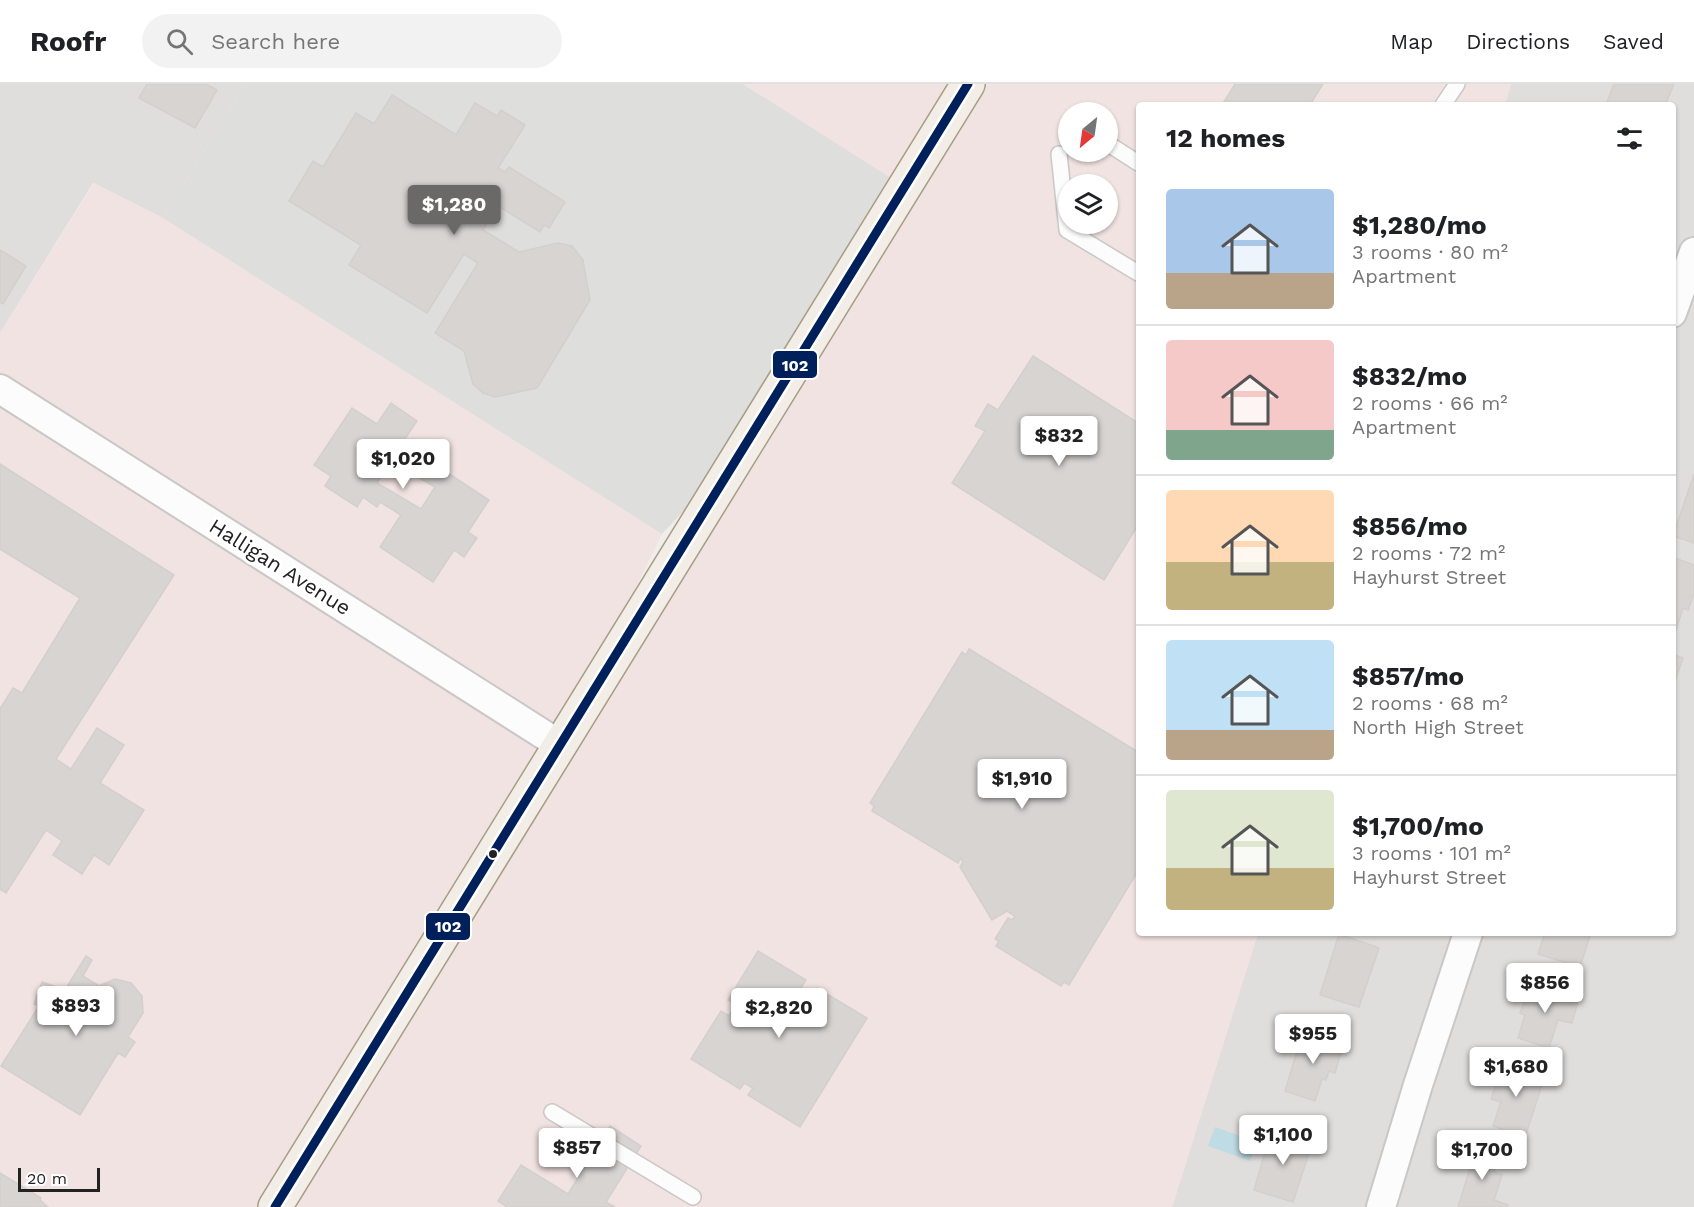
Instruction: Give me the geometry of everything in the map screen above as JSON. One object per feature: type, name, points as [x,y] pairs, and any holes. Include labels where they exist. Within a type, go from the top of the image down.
[{"type":"main road","points":[[275,1207],[968,84]]},
{"type":"street","points":[[1676,302],[1694,252]]},
{"type":"street","name":"Halligan Avenue","points":[[0,389],[560,746]]},
{"type":"street","points":[[1381,1207],[1467,936]]},
{"type":"lane","points":[[1445,102],[1457,84]]},
{"type":"lane","points":[[1118,150],[1136,162]]},
{"type":"lane","points":[[1060,162],[1068,230],[1136,272]]},
{"type":"lane","points":[[552,1112],[693,1197]]},
{"type":"shaded area","points":[[0,84],[245,84],[163,218],[93,183],[0,333]]},
{"type":"shaded area","points":[[245,84],[743,84],[911,191],[745,446],[662,534],[163,218]]},
{"type":"shaded area","points":[[743,84],[1511,84],[1506,102],[1136,102],[1136,936],[1257,936],[1172,1207],[0,1207],[0,333],[94,183],[163,218],[662,534],[554,754],[910,191]]},
{"type":"shaded area","points":[[1511,84],[1694,84],[1694,1207],[1172,1207],[1257,936],[1676,936],[1676,102],[1506,102]]},
{"type":"water","points":[[1215,1127],[1257,1142],[1250,1161],[1208,1146]]},
{"type":"building","points":[[147,84],[206,84],[217,90],[195,128],[139,98]]},
{"type":"building","points":[[1235,84],[1323,84],[1312,102],[1224,102]]},
{"type":"building","points":[[1614,84],[1674,84],[1666,102],[1607,102]]},
{"type":"building","points":[[392,95],[456,135],[475,103],[497,116],[501,110],[525,125],[498,168],[505,172],[509,167],[565,202],[549,228],[544,225],[540,232],[498,206],[483,230],[519,252],[558,243],[572,246],[583,260],[590,300],[537,388],[495,397],[483,393],[473,384],[464,351],[435,333],[478,263],[464,254],[427,313],[349,265],[361,245],[289,201],[313,161],[323,167],[356,113],[374,124]]},
{"type":"building","points":[[0,250],[26,266],[3,304],[0,302]]},
{"type":"building","points":[[1033,356],[1136,422],[1136,528],[1104,580],[952,483],[985,431],[975,426],[988,404],[998,410]]},
{"type":"building","points":[[391,403],[417,421],[402,443],[489,500],[468,532],[477,538],[464,557],[454,550],[433,582],[380,547],[401,515],[380,502],[377,507],[363,497],[357,507],[325,486],[331,476],[314,465],[352,408],[377,424]],"holes":[[[391,461],[435,487],[421,509],[377,483]]]},
{"type":"building","points":[[0,464],[174,575],[56,759],[71,769],[97,728],[124,745],[100,783],[144,810],[109,865],[94,855],[82,874],[53,855],[62,841],[46,830],[6,893],[0,889],[0,709],[13,688],[22,693],[80,598],[0,549]]},
{"type":"building","points":[[1694,474],[1694,543],[1676,537],[1676,527]]},
{"type":"building","points":[[1676,558],[1694,565],[1694,594],[1688,610],[1683,608],[1676,630]]},
{"type":"building","points":[[969,649],[1136,751],[1136,874],[1069,985],[1064,982],[1061,986],[996,946],[999,941],[995,939],[1008,918],[1012,920],[1015,916],[1007,911],[992,920],[960,867],[963,862],[961,858],[958,863],[872,811],[874,806],[870,803],[962,652],[966,655]]},
{"type":"building","points":[[1676,655],[1683,658],[1676,678]]},
{"type":"building","points":[[1338,936],[1379,948],[1359,1007],[1320,995]]},
{"type":"building","points":[[1544,936],[1590,936],[1580,967],[1538,954]]},
{"type":"building","points":[[758,951],[806,980],[801,988],[812,995],[817,988],[867,1018],[800,1127],[748,1095],[753,1088],[744,1083],[740,1089],[691,1059],[721,1011],[729,1016],[736,1004],[728,1000]]},
{"type":"building","points":[[86,956],[92,960],[83,976],[99,986],[115,979],[131,983],[142,996],[143,1013],[128,1037],[135,1042],[125,1057],[118,1053],[80,1115],[1,1066],[39,1006],[34,1004],[42,982],[65,990]]},
{"type":"building","points":[[1531,982],[1579,998],[1572,1023],[1558,1020],[1549,1048],[1518,1038],[1525,1015],[1520,1013]]},
{"type":"building","points":[[1303,1031],[1343,1045],[1335,1073],[1329,1071],[1326,1080],[1322,1079],[1315,1101],[1285,1091]]},
{"type":"building","points":[[1504,1062],[1545,1076],[1525,1137],[1493,1126],[1501,1102],[1491,1099]]},
{"type":"building","points":[[610,1126],[641,1146],[606,1202],[615,1207],[507,1207],[498,1201],[521,1165],[568,1194]]},
{"type":"building","points":[[1271,1131],[1312,1144],[1293,1202],[1254,1190]]},
{"type":"building","points":[[1477,1145],[1500,1153],[1494,1172],[1502,1175],[1494,1200],[1508,1205],[1507,1207],[1458,1207]]},
{"type":"building","points":[[0,1173],[41,1198],[40,1200],[48,1207],[0,1207]]},
{"type":"transit line","name":"102","points":[[275,1207],[968,84]]}]
